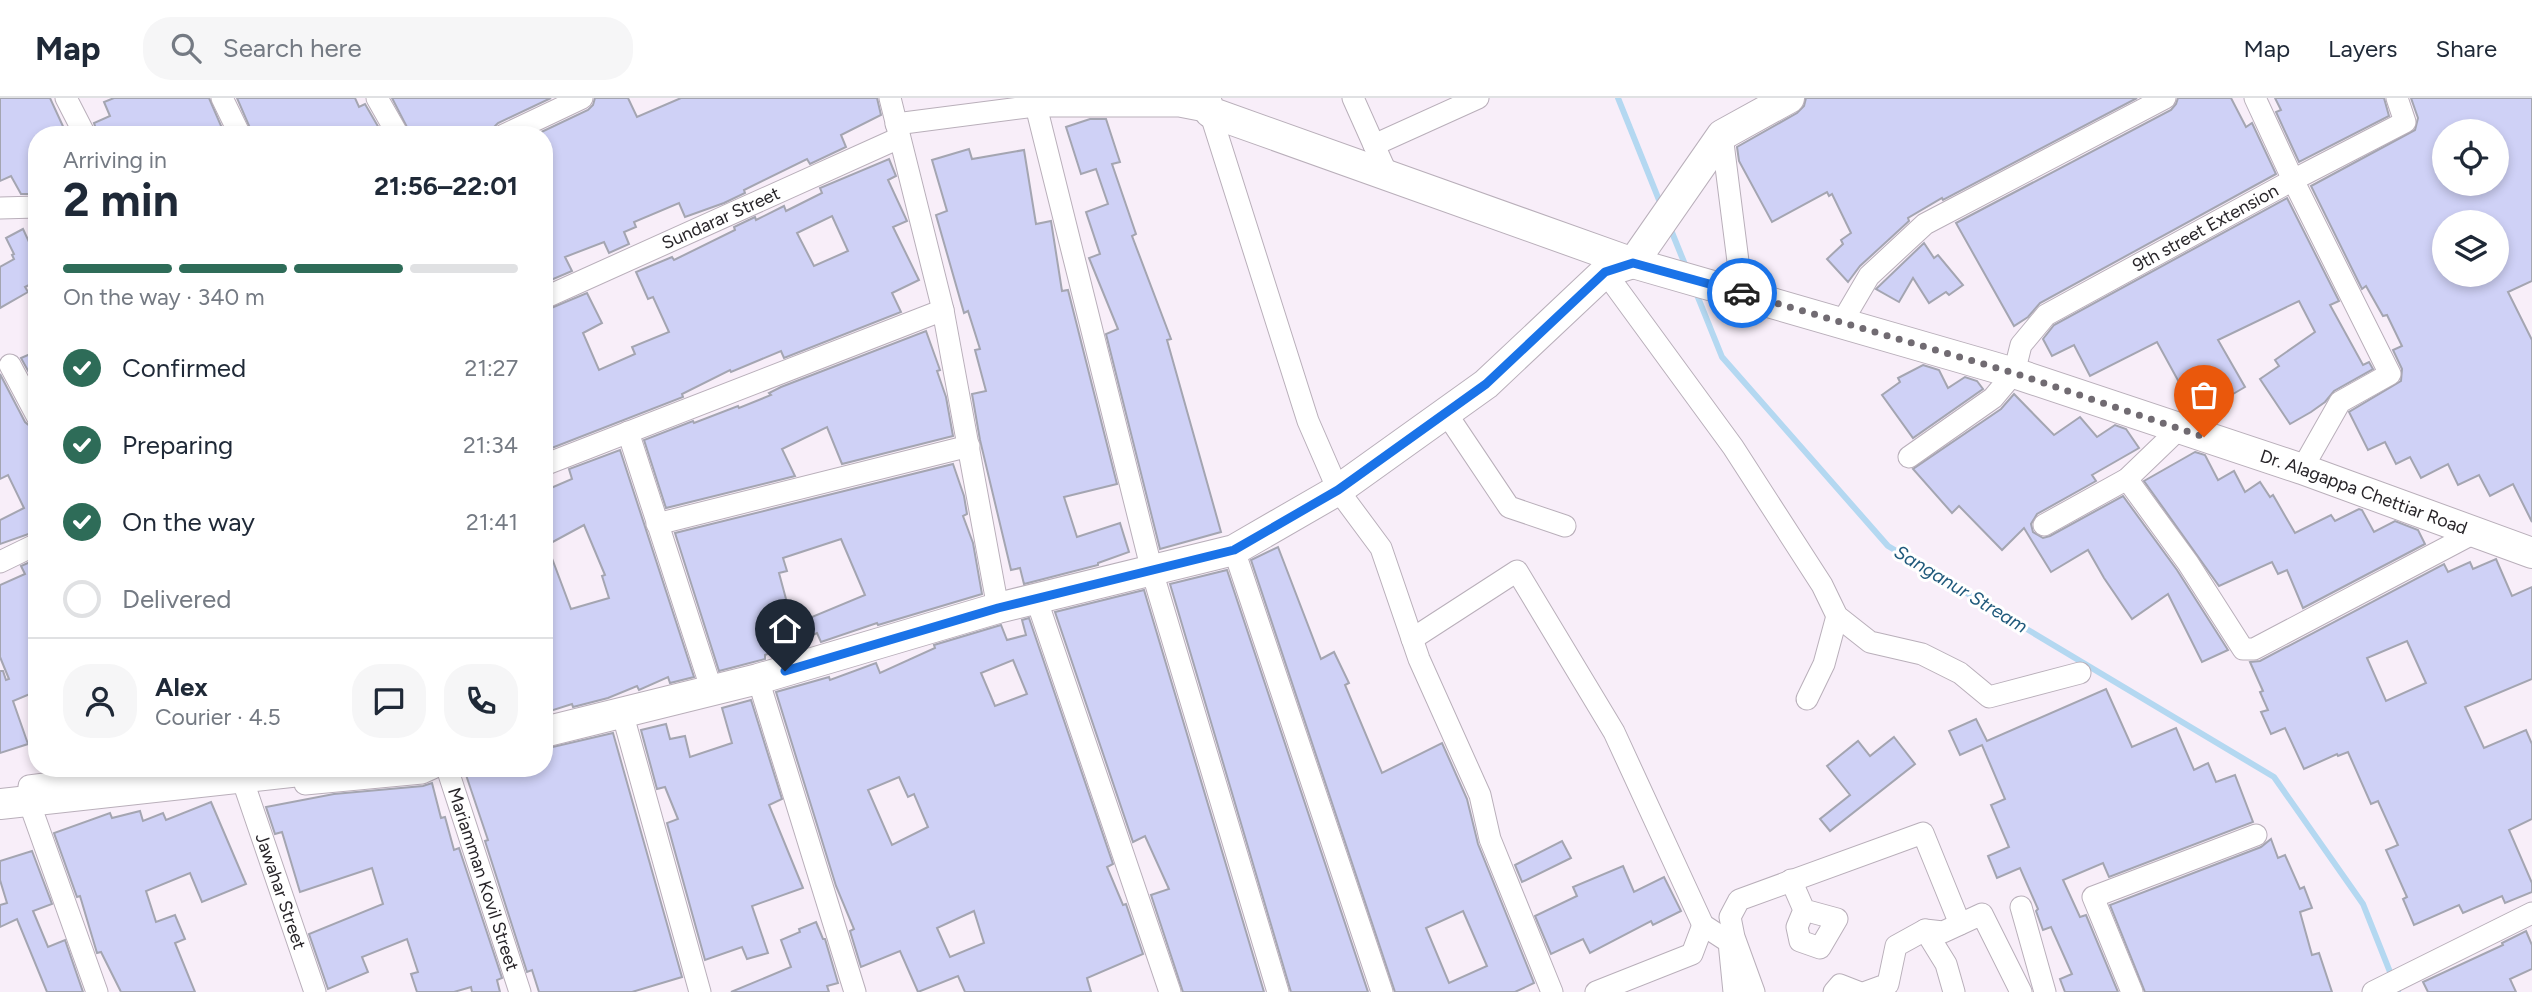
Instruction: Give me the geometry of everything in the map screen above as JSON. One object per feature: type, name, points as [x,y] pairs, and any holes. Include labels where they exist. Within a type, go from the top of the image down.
[{"type":"street","points":[[66,98],[80,126]]},
{"type":"street","points":[[222,98],[236,126]]},
{"type":"street","points":[[377,98],[393,126]]},
{"type":"street","points":[[523,126],[582,98]]},
{"type":"street","points":[[890,98],[943,310],[998,608]]},
{"type":"street","points":[[1353,98],[1387,174]]},
{"type":"street","points":[[1374,145],[1478,98]]},
{"type":"street","points":[[553,730],[758,679],[998,608],[1234,550],[1338,490],[1486,384],[1605,272],[1638,255],[1722,135],[1789,98]]},
{"type":"street","points":[[1842,322],[1868,276],[1925,224],[2165,98]]},
{"type":"street","points":[[2255,98],[2390,374],[2340,402],[2302,469]]},
{"type":"street","name":"9th street Extension","points":[[2014,373],[2021,345],[2046,315],[2405,122],[2398,98]]},
{"type":"street","points":[[1035,102],[1152,571],[1278,992]]},
{"type":"street","name":"Sundarar Street","points":[[553,294],[897,131],[1035,102],[1208,105]]},
{"type":"street","points":[[1208,105],[1308,421],[1338,490],[1381,548],[1419,659],[1480,795],[1490,839],[1552,992]]},
{"type":"street","name":"Dr. Alagappa Chettiar Road","points":[[1208,105],[1387,174],[1638,255],[1667,273],[2014,373],[2302,469],[2532,552]]},
{"type":"street","points":[[1722,135],[1737,291]]},
{"type":"street","points":[[0,208],[28,207]]},
{"type":"street","points":[[1605,272],[1733,447],[1822,585],[1837,616],[1870,642],[1922,653],[1960,673],[1989,697],[2080,673]]},
{"type":"street","points":[[553,461],[943,310]]},
{"type":"street","points":[[10,365],[28,399]]},
{"type":"street","points":[[1909,457],[1993,398],[2014,373]]},
{"type":"street","points":[[1446,413],[1509,507],[1565,526]]},
{"type":"street","points":[[2044,525],[2127,479],[2180,428]]},
{"type":"street","points":[[628,432],[712,691]]},
{"type":"street","points":[[657,524],[969,446]]},
{"type":"street","points":[[2127,479],[2188,563],[2243,649],[2253,649],[2340,606],[2476,532]]},
{"type":"street","points":[[0,562],[28,548]]},
{"type":"street","points":[[1234,550],[1382,992]]},
{"type":"street","points":[[1412,639],[1517,572],[1614,732],[1703,926],[1729,942],[1734,992]]},
{"type":"street","points":[[1036,598],[1170,992]]},
{"type":"street","points":[[1807,699],[1824,664],[1837,616]]},
{"type":"street","points":[[758,679],[855,992]]},
{"type":"street","points":[[622,712],[700,992]]},
{"type":"street","points":[[0,790],[100,777]]},
{"type":"street","points":[[0,804],[245,777]]},
{"type":"street","points":[[0,818],[381,777]]},
{"type":"street","name":"Mariamman Kovil Street","points":[[450,777],[520,992]]},
{"type":"street","name":"Jawahar Street","points":[[246,790],[315,992]]},
{"type":"street","points":[[33,813],[97,992]]},
{"type":"street","points":[[1754,992],[1734,937],[1730,917],[1738,900],[1923,833],[1960,924]]},
{"type":"street","points":[[2132,992],[2094,897],[2256,835]]},
{"type":"street","points":[[1791,880],[1804,910]]},
{"type":"street","points":[[2021,907],[2045,992]]},
{"type":"street","points":[[2373,992],[2532,913]]},
{"type":"street","points":[[1866,992],[1891,988],[1896,946],[1925,930],[1943,932],[1982,914],[2021,992]]},
{"type":"street","points":[[1596,992],[1692,954],[1703,926]]},
{"type":"street","points":[[1925,930],[1947,964],[1954,992]]},
{"type":"street","points":[[1834,992],[1840,985],[1858,992]]},
{"type":"building","points":[[0,98],[50,98],[63,126],[28,126],[28,194],[21,194],[11,176],[0,181]]},
{"type":"building","points":[[114,98],[209,98],[221,126],[95,126],[94,123],[110,116],[104,102]]},
{"type":"building","points":[[237,98],[355,98],[359,107],[365,104],[378,126],[249,126]]},
{"type":"building","points":[[392,98],[551,98],[495,126],[406,126]]},
{"type":"building","points":[[595,98],[628,98],[637,117],[681,98],[877,98],[881,115],[841,135],[846,147],[810,164],[807,159],[744,190],[745,193],[724,203],[685,217],[679,203],[634,222],[636,227],[624,232],[629,244],[609,253],[604,242],[565,257],[572,271],[553,279],[553,127],[593,105]]},
{"type":"building","points":[[1806,98],[2137,98],[1908,218],[1909,221],[1860,266],[1848,282],[1827,259],[1843,244],[1841,240],[1851,233],[1832,194],[1829,196],[1827,192],[1772,222],[1739,161],[1737,147],[1797,113],[1804,106]]},
{"type":"building","points":[[2178,98],[2231,98],[2246,127],[2252,123],[2276,174],[2040,303],[2028,317],[2014,326],[1956,223],[2171,110]]},
{"type":"building","points":[[2275,98],[2384,98],[2389,116],[2299,162],[2276,112],[2281,110]]},
{"type":"building","points":[[2411,98],[2532,98],[2532,281],[2508,292],[2532,340],[2532,522],[2513,484],[2490,496],[2479,475],[2458,485],[2448,464],[2421,478],[2410,457],[2396,464],[2385,442],[2368,450],[2349,412],[2401,381],[2402,369],[2393,350],[2402,346],[2387,315],[2383,316],[2366,286],[2362,289],[2311,186],[2415,130],[2418,118]]},
{"type":"building","points":[[1090,119],[1106,119],[1120,162],[1112,164],[1136,234],[1132,236],[1171,339],[1167,340],[1221,532],[1160,549],[1106,334],[1118,329],[1089,258],[1100,254],[1086,212],[1108,204],[1096,169],[1081,174],[1066,127]]},
{"type":"building","points":[[969,149],[972,159],[1024,150],[1036,224],[1051,221],[1062,291],[1068,290],[1117,484],[1064,497],[1077,537],[1120,523],[1129,552],[1098,565],[1024,584],[1020,568],[1011,570],[980,440],[972,394],[986,391],[975,350],[980,349],[968,311],[964,313],[936,215],[947,211],[932,160]]},
{"type":"building","points":[[889,159],[896,176],[888,180],[907,221],[893,227],[919,280],[892,293],[901,312],[784,358],[781,351],[731,372],[730,370],[682,394],[683,397],[553,448],[553,307],[587,293],[602,323],[583,333],[599,370],[635,354],[632,347],[669,332],[653,297],[648,299],[636,272],[672,257],[674,260],[735,230],[734,227],[755,217],[756,220],[784,206],[786,211],[822,193],[820,188]],"holes":[[[832,216],[848,251],[814,266],[797,233]]]},
{"type":"building","points":[[2287,198],[2339,301],[2330,305],[2363,365],[2369,362],[2373,369],[2334,391],[2311,412],[2290,424],[2260,379],[2279,366],[2275,360],[2315,332],[2299,301],[2218,340],[2245,387],[2197,415],[2157,342],[2090,376],[2074,345],[2052,356],[2043,339],[2054,325]]},
{"type":"building","points":[[23,229],[28,240],[28,286],[25,287],[28,292],[0,308],[0,267],[14,259],[6,238]]},
{"type":"building","points":[[1924,243],[1934,258],[1938,255],[1963,285],[1949,295],[1946,292],[1929,303],[1913,278],[1899,302],[1876,289]]},
{"type":"building","points":[[926,331],[940,370],[937,371],[946,397],[953,436],[842,464],[827,427],[782,449],[795,476],[666,508],[644,440],[693,421],[694,423],[738,406],[739,408],[771,395],[769,393],[781,387]]},
{"type":"building","points":[[28,355],[28,371],[21,358]]},
{"type":"building","points":[[1923,365],[1939,370],[1948,388],[1965,377],[1977,381],[1983,389],[1913,438],[1882,395],[1900,382],[1898,378]]},
{"type":"building","points":[[0,374],[28,424],[28,534],[0,544],[0,520],[24,508],[8,475],[0,479]]},
{"type":"building","points":[[2014,394],[2054,435],[2080,417],[2097,437],[2115,425],[2126,429],[2139,448],[2092,475],[2096,481],[2037,514],[2031,524],[2033,532],[2043,538],[2050,536],[2123,496],[2177,570],[2228,650],[2202,662],[2168,594],[2132,619],[2088,550],[2051,572],[2024,528],[2002,550],[1959,506],[1952,513],[1913,469],[2001,409]]},
{"type":"building","points":[[620,450],[694,677],[670,683],[668,677],[639,690],[637,686],[608,698],[553,710],[553,561],[571,609],[609,598],[602,576],[605,575],[584,525],[553,542],[553,487],[572,479],[569,469]]},
{"type":"building","points":[[2195,452],[2205,455],[2218,480],[2234,471],[2245,492],[2260,482],[2270,497],[2273,495],[2295,533],[2331,515],[2335,521],[2359,509],[2374,532],[2395,521],[2418,530],[2425,544],[2303,608],[2287,570],[2278,574],[2272,562],[2219,586],[2144,481]]},
{"type":"building","points":[[953,464],[964,496],[967,514],[963,516],[973,543],[982,594],[878,625],[877,623],[821,642],[817,633],[765,655],[765,659],[719,671],[675,533]],"holes":[[[841,539],[865,595],[793,625],[779,573],[787,571],[783,558]]]},
{"type":"building","points":[[1278,547],[1321,659],[1334,652],[1349,683],[1345,685],[1382,773],[1442,743],[1467,799],[1478,844],[1534,983],[1515,992],[1395,992],[1251,560]],"holes":[[[1463,911],[1487,966],[1449,983],[1426,928]]]},
{"type":"building","points":[[2496,559],[2512,596],[2532,587],[2532,679],[2465,707],[2484,748],[2526,730],[2532,744],[2532,819],[2509,830],[2532,883],[2532,892],[2505,903],[2502,896],[2463,913],[2459,905],[2414,925],[2403,899],[2407,897],[2386,850],[2398,845],[2378,801],[2371,804],[2348,752],[2304,769],[2285,728],[2271,734],[2261,712],[2268,710],[2260,692],[2263,691],[2250,662],[2260,661],[2444,564],[2448,572],[2470,562],[2473,569]],"holes":[[[2407,641],[2426,683],[2386,701],[2367,658]]]},
{"type":"building","points":[[28,563],[28,695],[13,701],[28,744],[0,753],[0,671],[3,671],[6,680],[9,679],[0,657],[0,585],[25,574],[21,566]]},
{"type":"building","points":[[1227,570],[1368,992],[1291,992],[1170,584]]},
{"type":"building","points":[[1144,590],[1264,992],[1183,992],[1151,895],[1169,889],[1145,836],[1133,842],[1055,612]]},
{"type":"building","points":[[1029,618],[1113,864],[1107,867],[1123,905],[1126,904],[1143,954],[1087,978],[1091,992],[965,992],[958,976],[918,992],[900,951],[861,967],[850,931],[854,929],[836,886],[776,692],[829,677],[830,680],[876,663],[880,673],[935,648],[934,645],[1001,625],[1007,640],[1026,635],[1022,620]],"holes":[[[1013,660],[1027,694],[995,706],[981,673]],[[899,777],[908,797],[914,794],[928,827],[892,845],[868,790]],[[974,911],[984,943],[950,957],[937,928]]]},
{"type":"building","points":[[2106,689],[2132,747],[2176,728],[2194,770],[2208,763],[2216,782],[2235,775],[2253,822],[2109,877],[2103,863],[2063,880],[2080,917],[2086,915],[2118,992],[2065,992],[2060,979],[2072,974],[2051,927],[2043,930],[2036,911],[2038,909],[2020,868],[1997,878],[1988,856],[2009,847],[1991,805],[2005,799],[1982,745],[1960,755],[1949,731],[1976,719],[1987,741]]},
{"type":"building","points":[[751,700],[782,799],[769,805],[803,888],[752,906],[768,953],[747,959],[742,947],[705,960],[667,823],[678,819],[665,787],[657,789],[641,730],[666,724],[670,739],[685,736],[690,757],[732,743],[722,708]]},
{"type":"building","points":[[613,733],[682,977],[632,992],[539,992],[532,970],[527,972],[467,777],[553,777],[553,747]]},
{"type":"building","points":[[1894,737],[1915,764],[1830,831],[1820,819],[1850,795],[1827,766],[1858,741],[1870,756]]},
{"type":"building","points":[[432,783],[441,818],[445,817],[454,850],[459,848],[502,978],[497,980],[500,992],[472,992],[471,987],[454,992],[417,992],[411,974],[418,972],[407,939],[362,957],[368,972],[328,989],[309,934],[383,904],[372,868],[300,892],[282,832],[275,834],[266,807],[334,794]]},
{"type":"building","points":[[211,802],[246,884],[202,902],[190,873],[146,891],[156,922],[175,915],[185,939],[175,943],[195,992],[121,992],[101,952],[97,953],[80,896],[77,897],[54,833],[110,813],[112,818],[140,811],[143,821],[163,813],[166,820]]},
{"type":"building","points":[[2271,839],[2278,858],[2285,855],[2300,889],[2304,887],[2312,908],[2300,912],[2312,955],[2319,953],[2332,992],[2145,992],[2110,905],[2261,847]]},
{"type":"building","points":[[1562,841],[1571,858],[1522,882],[1515,865]]},
{"type":"building","points":[[32,851],[52,904],[33,911],[48,947],[65,940],[83,992],[47,992],[17,919],[0,927],[0,905],[7,903],[0,880],[0,861]]},
{"type":"building","points":[[1623,866],[1634,892],[1664,877],[1681,911],[1653,925],[1651,921],[1590,953],[1583,939],[1551,954],[1535,916],[1577,896],[1573,887]]},
{"type":"building","points":[[816,922],[825,939],[838,983],[827,986],[829,992],[731,992],[791,967],[781,940]]},
{"type":"building","points":[[2526,931],[2532,945],[2532,969],[2510,979],[2516,992],[2428,992],[2423,982],[2503,945],[2502,943]]},
{"type":"waterway","name":"Sanganur Stream","points":[[1618,98],[1661,205]]},
{"type":"waterway","name":"Sanganur Stream","points":[[1669,225],[1686,267]]},
{"type":"waterway","name":"Sanganur Stream","points":[[1695,290],[1722,357],[1888,546],[2274,777],[2363,904],[2398,992]]},
{"type":"way so far","points":[[1742,293],[2014,373],[2204,437]]},
{"type":"route","points":[[785,671],[998,608],[1234,550],[1338,490],[1486,384],[1605,272],[1633,263],[1742,293]]}]
